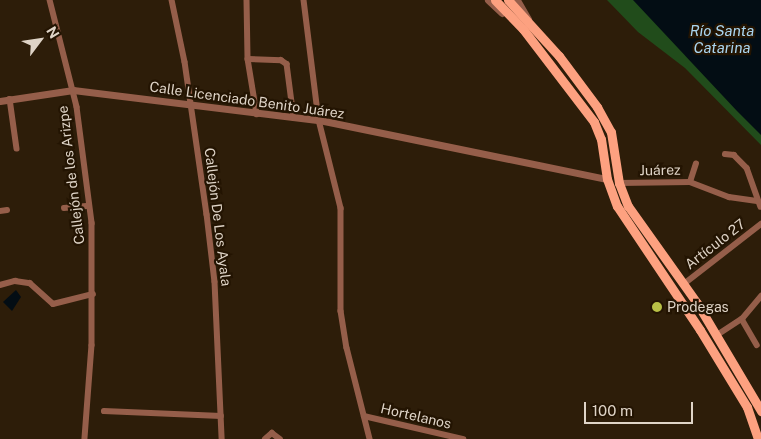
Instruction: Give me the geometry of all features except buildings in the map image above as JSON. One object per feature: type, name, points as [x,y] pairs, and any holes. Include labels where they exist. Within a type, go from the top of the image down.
[{"type":"main road","points":[[495,0],[526,25],[587,92],[607,123],[614,142],[619,182],[628,206],[684,284],[717,335],[761,411]]},
{"type":"main road","points":[[508,0],[594,122],[601,139],[607,179],[626,223],[676,292],[746,407],[758,439]]},
{"type":"street","name":"Callejón de los Arizpe","points":[[50,0],[73,90],[89,206],[93,294],[85,439]]},
{"type":"street","name":"Callejón De Los Ayala","points":[[172,0],[191,105],[215,282],[222,439]]},
{"type":"street","points":[[247,0],[248,59],[257,114]]},
{"type":"street","points":[[304,0],[319,120],[341,208],[342,311],[349,362],[370,439]]},
{"type":"street","points":[[488,0],[526,25]]},
{"type":"street","points":[[517,0],[526,25]]},
{"type":"street","points":[[248,59],[281,60],[287,64],[294,118]]},
{"type":"street","name":"Calle Licenciado Benito Juárez","points":[[0,101],[73,90],[257,114],[319,120],[607,179]]},
{"type":"street","points":[[10,100],[17,149]]},
{"type":"street","points":[[724,154],[734,155],[747,168],[759,204]]},
{"type":"street","points":[[690,182],[696,164]]},
{"type":"street","name":"Juárez","points":[[619,182],[690,182],[729,197],[759,204]]},
{"type":"street","points":[[64,208],[89,206]]},
{"type":"street","points":[[0,210],[7,210]]},
{"type":"street","name":"Artículo 27","points":[[684,284],[761,224]]},
{"type":"street","points":[[0,285],[15,281],[30,283],[53,304],[93,294]]},
{"type":"street","points":[[717,335],[742,319],[761,296]]},
{"type":"street","points":[[742,319],[757,345]]},
{"type":"street","points":[[104,411],[221,416]]},
{"type":"street","name":"Hortelanos","points":[[364,416],[463,439]]},
{"type":"street","points":[[265,439],[272,434],[280,439]]},
{"type":"green space","name":"Río Santa Catarina","points":[[607,0],[761,0],[761,145],[685,68],[638,32]]},
{"type":"water","name":"Río Santa Catarina","points":[[633,0],[761,0],[761,135],[737,111]]},
{"type":"water","points":[[16,290],[21,297],[12,311],[3,302]]},
{"type":"place","name":"Prodegas","points":[[657,307]]}]
